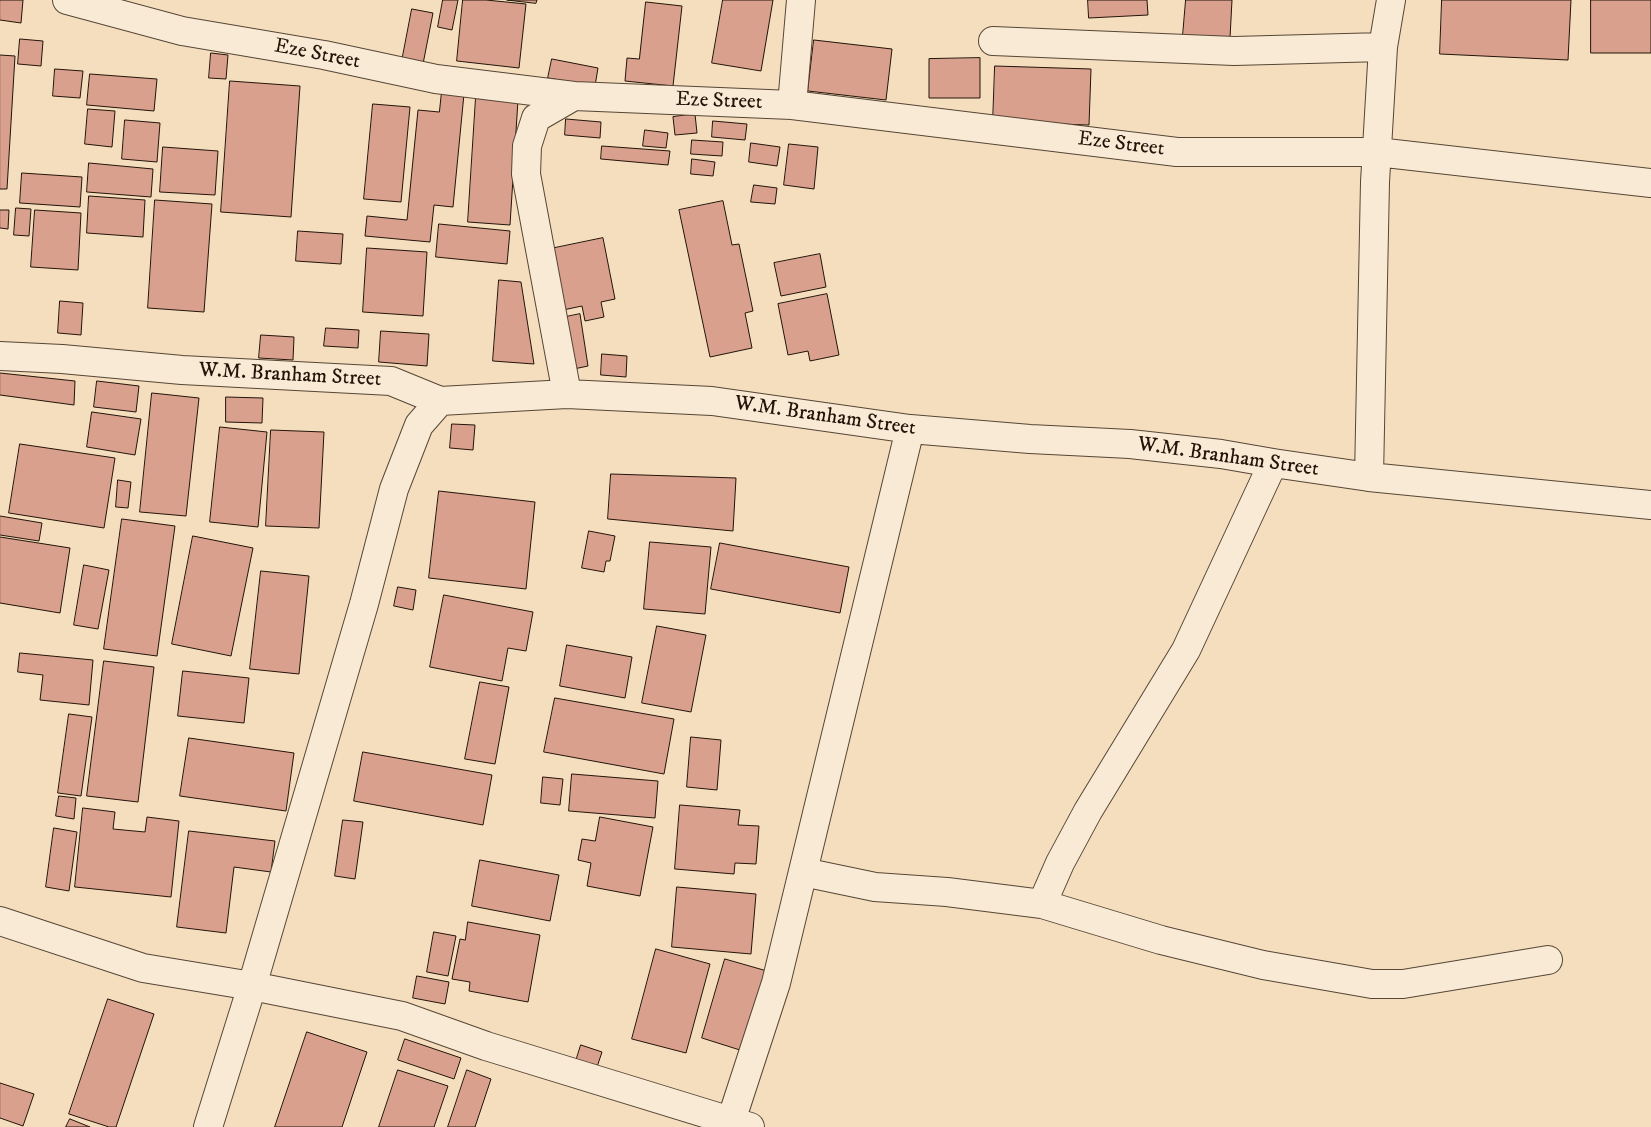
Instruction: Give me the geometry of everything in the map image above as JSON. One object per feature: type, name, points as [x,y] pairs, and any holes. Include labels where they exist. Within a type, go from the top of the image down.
[{"type":"street","name":"Eze Street","points":[[67,0],[182,31],[324,55],[436,79],[574,96],[792,105],[1177,152],[1377,152],[1651,183]]},
{"type":"street","points":[[792,105],[801,0]]},
{"type":"street","points":[[1369,477],[1375,192],[1384,47],[1391,0]]},
{"type":"street","points":[[993,41],[1234,51],[1384,47]]},
{"type":"street","points":[[567,394],[526,174],[527,146],[536,118],[574,96]]},
{"type":"street","name":"W.M. Branham Street","points":[[0,356],[182,370],[391,381],[440,401],[567,394],[712,401],[910,429],[1030,439],[1130,444],[1220,454],[1273,464],[1369,477],[1651,505]]},
{"type":"street","points":[[208,1127],[252,986],[364,604],[394,489],[419,425],[440,401]]},
{"type":"street","points":[[0,921],[143,968],[252,986],[402,1016],[486,1046],[741,1124],[910,429]]},
{"type":"street","points":[[1042,904],[1060,863],[1088,811],[1186,650],[1273,464]]},
{"type":"street","points":[[803,872],[875,887],[947,892],[1042,904],[1161,940],[1263,965],[1372,984],[1403,984],[1548,960]]},
{"type":"building","points":[[0,0],[23,0],[21,23],[0,20]]},
{"type":"building","points":[[443,0],[458,0],[452,30],[438,27]]},
{"type":"building","points":[[463,0],[526,4],[519,68],[457,61]]},
{"type":"building","points":[[507,0],[537,0],[536,3]]},
{"type":"building","points":[[723,0],[773,0],[761,71],[712,63]]},
{"type":"building","points":[[1088,0],[1147,0],[1148,15],[1089,18]]},
{"type":"building","points":[[1186,0],[1232,0],[1230,38],[1183,35]]},
{"type":"building","points":[[1442,0],[1571,0],[1568,60],[1440,54]]},
{"type":"building","points":[[1591,0],[1651,0],[1651,53],[1591,53]]},
{"type":"building","points":[[646,2],[682,6],[673,86],[625,81],[627,58],[639,59]]},
{"type":"building","points":[[412,9],[433,13],[423,64],[402,61]]},
{"type":"building","points":[[20,39],[43,41],[41,66],[18,64]]},
{"type":"building","points":[[814,40],[892,49],[886,100],[808,91]]},
{"type":"building","points":[[211,53],[228,55],[226,79],[209,78]]},
{"type":"building","points":[[0,55],[15,56],[7,189],[0,189]]},
{"type":"building","points":[[980,58],[980,98],[929,98],[929,59]]},
{"type":"building","points":[[552,59],[598,68],[595,86],[548,78]]},
{"type":"building","points":[[995,66],[1091,69],[1089,125],[993,122]]},
{"type":"building","points":[[55,69],[83,71],[80,98],[53,96]]},
{"type":"building","points":[[90,74],[157,79],[154,111],[87,105]]},
{"type":"building","points":[[230,81],[300,86],[291,217],[221,212]]},
{"type":"building","points":[[442,91],[464,94],[453,207],[434,205],[430,242],[365,236],[367,216],[407,220],[418,110],[439,112]]},
{"type":"building","points":[[476,97],[518,100],[510,225],[468,222]]},
{"type":"building","points":[[373,104],[410,107],[401,202],[364,199]]},
{"type":"building","points":[[88,109],[115,111],[112,147],[85,144]]},
{"type":"building","points":[[695,114],[697,133],[675,135],[673,117]]},
{"type":"building","points":[[566,119],[601,122],[600,138],[565,135]]},
{"type":"building","points":[[125,120],[160,123],[157,162],[122,159]]},
{"type":"building","points":[[713,121],[747,124],[745,140],[712,137]]},
{"type":"building","points":[[645,130],[668,133],[666,148],[643,146]]},
{"type":"building","points":[[692,140],[723,142],[722,156],[691,154]]},
{"type":"building","points":[[751,143],[780,147],[777,166],[749,162]]},
{"type":"building","points":[[789,144],[818,147],[814,189],[784,185]]},
{"type":"building","points":[[602,146],[670,151],[668,165],[601,159]]},
{"type":"building","points":[[163,147],[218,151],[215,195],[160,192]]},
{"type":"building","points":[[692,159],[715,162],[713,176],[691,174]]},
{"type":"building","points":[[89,163],[153,169],[151,197],[87,192]]},
{"type":"building","points":[[22,173],[82,177],[80,207],[20,203]]},
{"type":"building","points":[[754,185],[777,188],[775,204],[751,202]]},
{"type":"building","points":[[89,196],[145,200],[143,237],[87,233]]},
{"type":"building","points":[[155,200],[212,204],[204,312],[148,308]]},
{"type":"building","points":[[723,201],[732,245],[739,244],[753,311],[745,313],[752,348],[710,357],[679,210]]},
{"type":"building","points":[[16,208],[31,209],[29,236],[14,235]]},
{"type":"building","points":[[0,210],[9,210],[8,229],[0,228]]},
{"type":"building","points":[[35,210],[81,213],[78,270],[31,267]]},
{"type":"building","points":[[439,224],[510,231],[507,264],[436,257]]},
{"type":"building","points":[[298,231],[343,234],[341,264],[296,261]]},
{"type":"building","points":[[603,238],[615,299],[601,302],[604,317],[585,321],[582,306],[563,310],[550,249]]},
{"type":"building","points":[[367,248],[427,252],[423,316],[363,312]]},
{"type":"building","points":[[820,254],[826,287],[781,296],[774,263]]},
{"type":"building","points":[[499,280],[521,282],[534,364],[493,361]]},
{"type":"building","points":[[827,294],[839,355],[810,361],[808,351],[788,355],[778,304]]},
{"type":"building","points":[[60,301],[83,303],[81,335],[58,333]]},
{"type":"building","points":[[580,314],[588,366],[569,370],[561,318]]},
{"type":"building","points":[[326,328],[359,330],[358,348],[324,346]]},
{"type":"building","points":[[381,331],[429,334],[427,366],[379,362]]},
{"type":"building","points":[[261,335],[294,337],[293,360],[259,358]]},
{"type":"building","points":[[602,354],[627,356],[626,377],[601,375]]},
{"type":"building","points":[[0,373],[75,381],[74,405],[0,395]]},
{"type":"building","points":[[97,381],[139,386],[136,412],[94,407]]},
{"type":"building","points":[[152,393],[199,398],[186,516],[140,512]]},
{"type":"building","points":[[226,397],[263,398],[262,423],[226,422]]},
{"type":"building","points":[[92,412],[141,419],[135,455],[87,447]]},
{"type":"building","points":[[452,424],[475,425],[473,450],[450,448]]},
{"type":"building","points":[[220,427],[267,432],[258,527],[210,522]]},
{"type":"building","points":[[271,430],[324,432],[319,528],[266,526]]},
{"type":"building","points":[[20,444],[115,458],[104,528],[9,513]]},
{"type":"building","points":[[611,474],[736,478],[733,531],[608,519]]},
{"type":"building","points":[[118,480],[131,482],[128,508],[116,507]]},
{"type":"building","points":[[439,491],[535,502],[526,589],[429,578]]},
{"type":"building","points":[[0,516],[42,523],[39,541],[0,535]]},
{"type":"building","points":[[122,519],[175,526],[157,656],[104,649]]},
{"type":"building","points":[[589,531],[615,536],[610,561],[606,561],[604,572],[582,568]]},
{"type":"building","points":[[193,536],[253,548],[231,656],[172,644]]},
{"type":"building","points":[[0,537],[70,548],[60,613],[0,603]]},
{"type":"building","points":[[650,542],[711,547],[705,614],[644,609]]},
{"type":"building","points":[[720,543],[849,567],[840,613],[711,589]]},
{"type":"building","points":[[84,565],[109,570],[98,629],[74,625]]},
{"type":"building","points":[[261,571],[309,576],[299,674],[250,669]]},
{"type":"building","points":[[398,587],[416,590],[413,610],[394,606]]},
{"type":"building","points":[[444,595],[533,612],[526,651],[508,648],[502,681],[430,667]]},
{"type":"building","points":[[657,626],[706,635],[691,712],[642,703]]},
{"type":"building","points":[[567,645],[632,657],[625,698],[560,686]]},
{"type":"building","points":[[20,653],[93,660],[89,705],[40,700],[43,675],[18,672]]},
{"type":"building","points":[[104,661],[154,667],[138,802],[87,796]]},
{"type":"building","points":[[183,671],[249,678],[244,723],[178,716]]},
{"type":"building","points":[[480,682],[509,687],[495,764],[465,759]]},
{"type":"building","points":[[555,698],[674,719],[664,774],[544,752]]},
{"type":"building","points":[[69,714],[92,717],[81,796],[58,793]]},
{"type":"building","points":[[691,737],[721,740],[717,790],[687,787]]},
{"type":"building","points":[[189,738],[294,753],[286,811],[180,796]]},
{"type":"building","points":[[363,752],[492,775],[483,825],[354,801]]},
{"type":"building","points":[[572,774],[658,781],[655,818],[569,811]]},
{"type":"building","points":[[543,777],[563,779],[560,805],[541,803]]},
{"type":"building","points":[[59,796],[76,798],[74,819],[56,816]]},
{"type":"building","points":[[680,805],[740,810],[738,825],[759,826],[756,864],[735,863],[734,874],[675,869]]},
{"type":"building","points":[[83,808],[115,812],[113,829],[145,832],[147,817],[179,821],[171,897],[75,887]]},
{"type":"building","points":[[600,817],[653,827],[640,896],[587,886],[591,863],[578,860],[582,839],[595,841]]},
{"type":"building","points":[[343,820],[363,822],[355,879],[335,876]]},
{"type":"building","points":[[54,828],[77,832],[69,891],[46,887]]},
{"type":"building","points":[[189,831],[275,841],[271,872],[234,867],[226,933],[177,927]]},
{"type":"building","points":[[480,860],[559,875],[550,921],[472,906]]},
{"type":"building","points":[[677,887],[756,894],[751,954],[672,947]]},
{"type":"building","points":[[468,922],[540,935],[528,1002],[469,991],[470,982],[452,979],[460,939],[465,940]]},
{"type":"building","points":[[434,932],[456,936],[448,976],[427,972]]},
{"type":"building","points":[[656,949],[710,964],[686,1053],[632,1039]]},
{"type":"building","points":[[725,959],[767,971],[743,1051],[702,1038]]},
{"type":"building","points":[[417,976],[449,982],[445,1004],[413,998]]},
{"type":"building","points":[[108,999],[154,1014],[116,1127],[109,1127],[69,1114]]},
{"type":"building","points":[[307,1032],[367,1052],[342,1127],[275,1127]]},
{"type":"building","points":[[405,1039],[461,1058],[454,1079],[398,1060]]},
{"type":"building","points":[[581,1045],[602,1052],[597,1067],[576,1061]]},
{"type":"building","points":[[398,1070],[448,1086],[434,1127],[379,1127]]},
{"type":"building","points":[[467,1070],[491,1079],[475,1127],[448,1127]]},
{"type":"building","points":[[0,1083],[34,1094],[23,1126],[0,1118]]},
{"type":"building","points":[[70,1119],[90,1127],[66,1127]]}]
